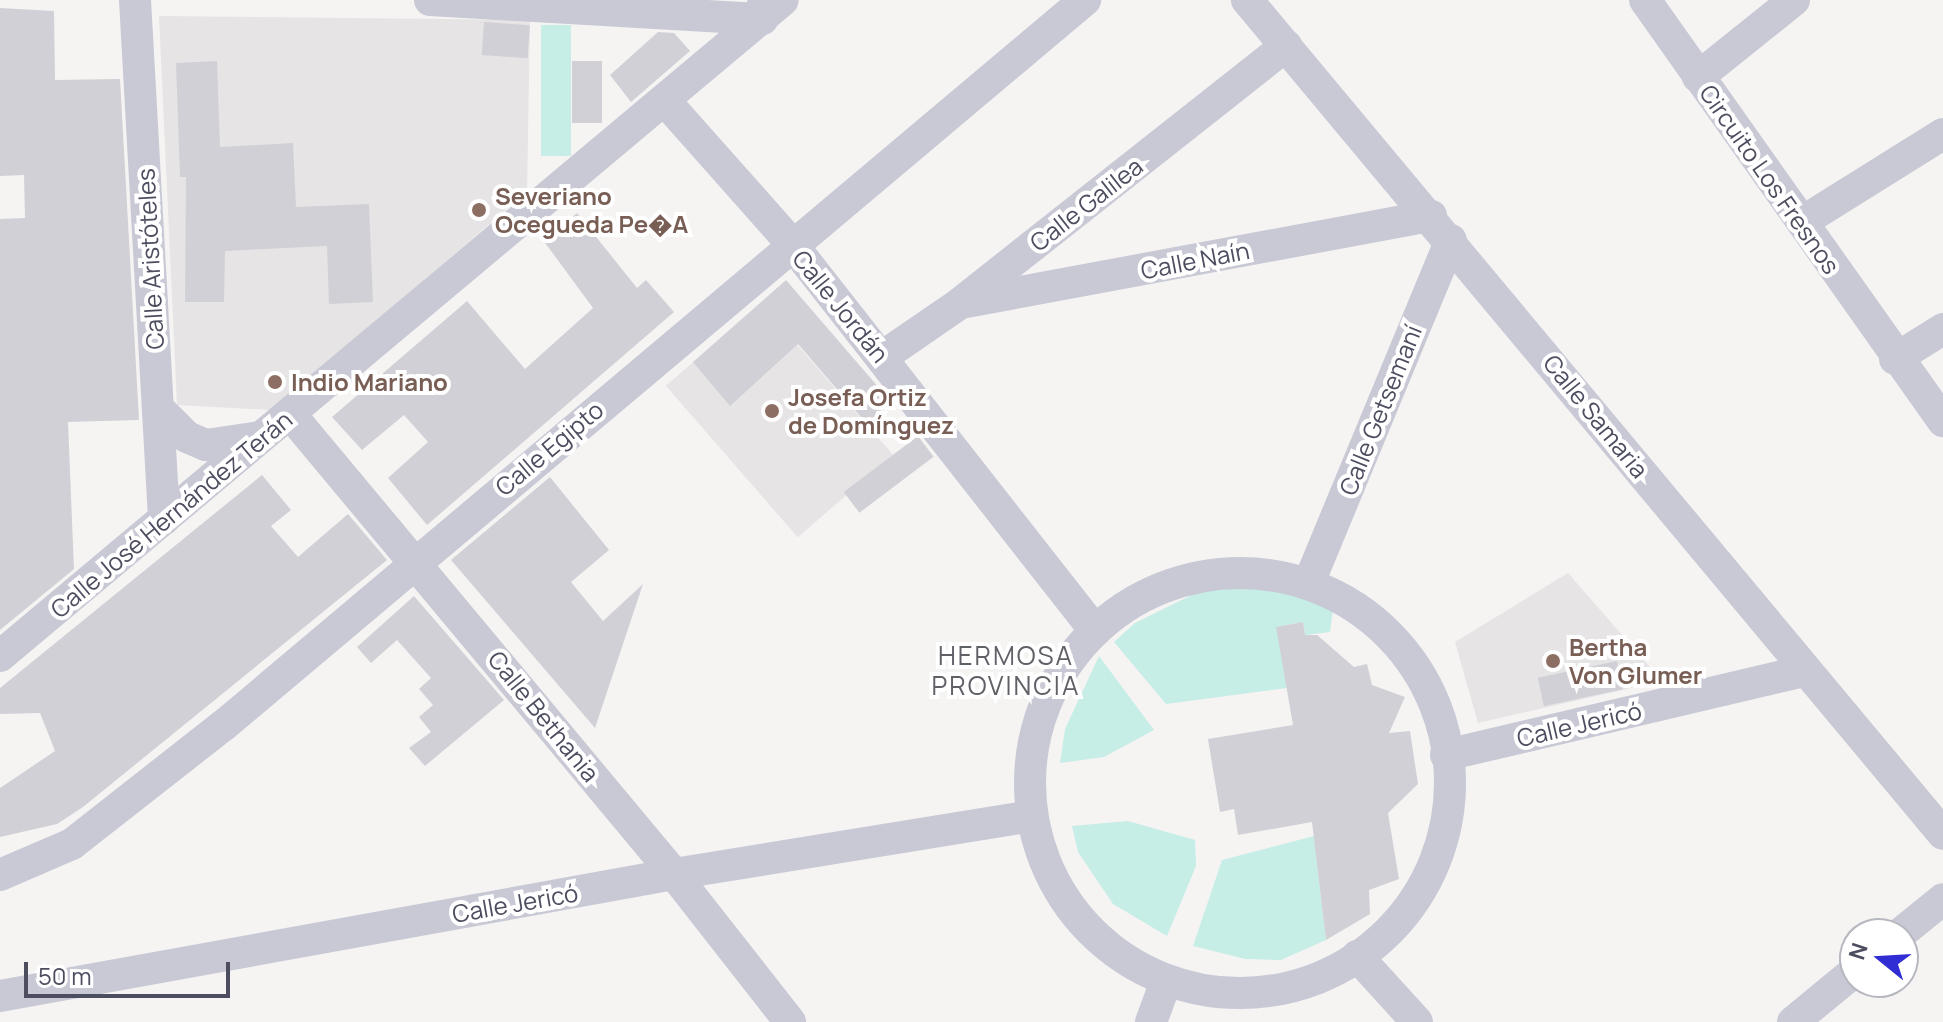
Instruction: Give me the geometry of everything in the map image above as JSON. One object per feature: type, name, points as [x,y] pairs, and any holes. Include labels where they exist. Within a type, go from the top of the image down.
[{"type":"street","name":"Calle Aristóteles","points":[[135,0],[164,519]]},
{"type":"street","points":[[430,0],[769,6]]},
{"type":"street","name":"Calle Egipto","points":[[0,875],[72,844],[224,725],[791,243],[1085,0]]},
{"type":"street","name":"Calle Samaria","points":[[1247,0],[1441,228],[1943,834]]},
{"type":"street","name":"Circuito Los Fresnos","points":[[1645,0],[1895,359],[1943,421]]},
{"type":"street","points":[[1698,77],[1794,0]]},
{"type":"street","name":"Calle José Hernández Terán","points":[[0,656],[666,102],[769,6]]},
{"type":"street","name":"Calle Galilea","points":[[882,357],[959,304],[1286,46]]},
{"type":"street","name":"Calle Jordán","points":[[666,102],[791,243],[1095,631]]},
{"type":"street","points":[[1802,222],[1943,134]]},
{"type":"street","name":"Calle Naín","points":[[959,304],[1441,228]]},
{"type":"street","name":"Calle Getsemaní","points":[[1310,580],[1441,228]]},
{"type":"street","points":[[1895,359],[1943,329]]},
{"type":"street","points":[[158,408],[187,437],[206,445],[260,437]]},
{"type":"street","name":"Calle Bethania","points":[[291,415],[416,560],[674,874],[790,1022]]},
{"type":"street","points":[[1233,567],[1286,571],[1310,580],[1401,649],[1419,672],[1439,717],[1450,776],[1443,840],[1421,891],[1387,934],[1330,975],[1288,990],[1236,996],[1165,984],[1119,958],[1086,929],[1047,872],[1031,816],[1036,729],[1049,693],[1095,631],[1169,585],[1233,567]]},
{"type":"street","name":"Calle Jericó","points":[[1446,755],[1805,671]]},
{"type":"street","name":"Calle Jericó","points":[[0,996],[674,874],[1031,816]]},
{"type":"street","points":[[1919,919],[1943,899]]},
{"type":"street","points":[[1357,956],[1417,1022]]},
{"type":"street","points":[[1151,1022],[1165,984]]},
{"type":"street","points":[[1793,1022],[1839,984]]},
{"type":"shaded area","points":[[159,16],[530,20],[527,192],[271,410],[177,405]]},
{"type":"shaded area","points":[[541,25],[571,25],[571,156],[541,156]]},
{"type":"shaded area","name":"Josefa Ortiz de Domínguez","points":[[761,303],[893,455],[798,537],[666,386]]},
{"type":"shaded area","name":"Bertha Von Glumer","points":[[1568,573],[1662,681],[1478,723],[1455,642]]},
{"type":"shaded area","points":[[1269,583],[1300,590],[1333,610],[1330,632],[1305,635],[1303,622],[1277,627],[1287,688],[1166,704],[1114,642],[1135,623],[1206,588]]},
{"type":"shaded area","points":[[1099,656],[1154,730],[1104,757],[1060,763],[1065,729]]},
{"type":"shaded area","points":[[1128,821],[1195,840],[1196,866],[1167,936],[1113,904],[1078,852],[1072,826]]},
{"type":"shaded area","points":[[1314,836],[1326,940],[1281,960],[1245,959],[1193,946],[1222,860]]},
{"type":"building","points":[[0,8],[54,11],[55,80],[120,79],[139,420],[68,422],[74,569],[0,630],[0,219],[25,218],[24,175],[0,176]]},
{"type":"building","points":[[484,22],[530,25],[528,58],[482,55]]},
{"type":"building","points":[[658,32],[674,33],[690,51],[631,102],[610,75]]},
{"type":"building","points":[[217,61],[220,147],[293,143],[296,207],[369,204],[373,302],[329,304],[327,246],[225,251],[224,302],[185,302],[186,177],[180,177],[176,63]]},
{"type":"building","points":[[572,61],[602,61],[602,123],[572,123]]},
{"type":"building","points":[[577,213],[637,288],[646,280],[674,312],[427,525],[388,478],[428,442],[404,415],[362,450],[332,417],[467,301],[525,369],[593,308],[543,240]]},
{"type":"building","points":[[786,280],[886,396],[873,431],[798,344],[730,406],[693,362]]},
{"type":"building","points":[[918,436],[934,457],[859,513],[844,492]]},
{"type":"building","points":[[262,475],[291,510],[271,526],[298,557],[348,514],[387,560],[83,807],[57,824],[0,837],[0,788],[55,751],[40,713],[0,714],[0,688]]},
{"type":"building","points":[[550,477],[609,550],[571,582],[603,621],[643,584],[595,728],[451,560]]},
{"type":"building","points":[[414,596],[504,700],[425,766],[409,748],[431,732],[419,717],[433,705],[419,689],[431,678],[397,640],[371,663],[357,647]]},
{"type":"building","points":[[1303,622],[1305,635],[1317,635],[1354,667],[1367,664],[1372,685],[1405,697],[1389,733],[1410,731],[1418,784],[1388,813],[1399,879],[1369,890],[1370,914],[1326,940],[1312,822],[1238,835],[1234,809],[1220,812],[1208,739],[1293,725],[1276,627]]},
{"type":"building","points":[[1617,661],[1623,689],[1544,706],[1538,678]]},
{"type":"place","name":"Severiano Ocegueda Pe�A","points":[[479,210]]},
{"type":"place","name":"Indio Mariano","points":[[275,382]]},
{"type":"place","name":"Josefa Ortiz de Domínguez","points":[[772,411]]},
{"type":"place","name":"Bertha Von Glumer","points":[[1553,661]]},
{"type":"district","name":"HERMOSA PROVINCIA","points":[[1006,671]]}]
